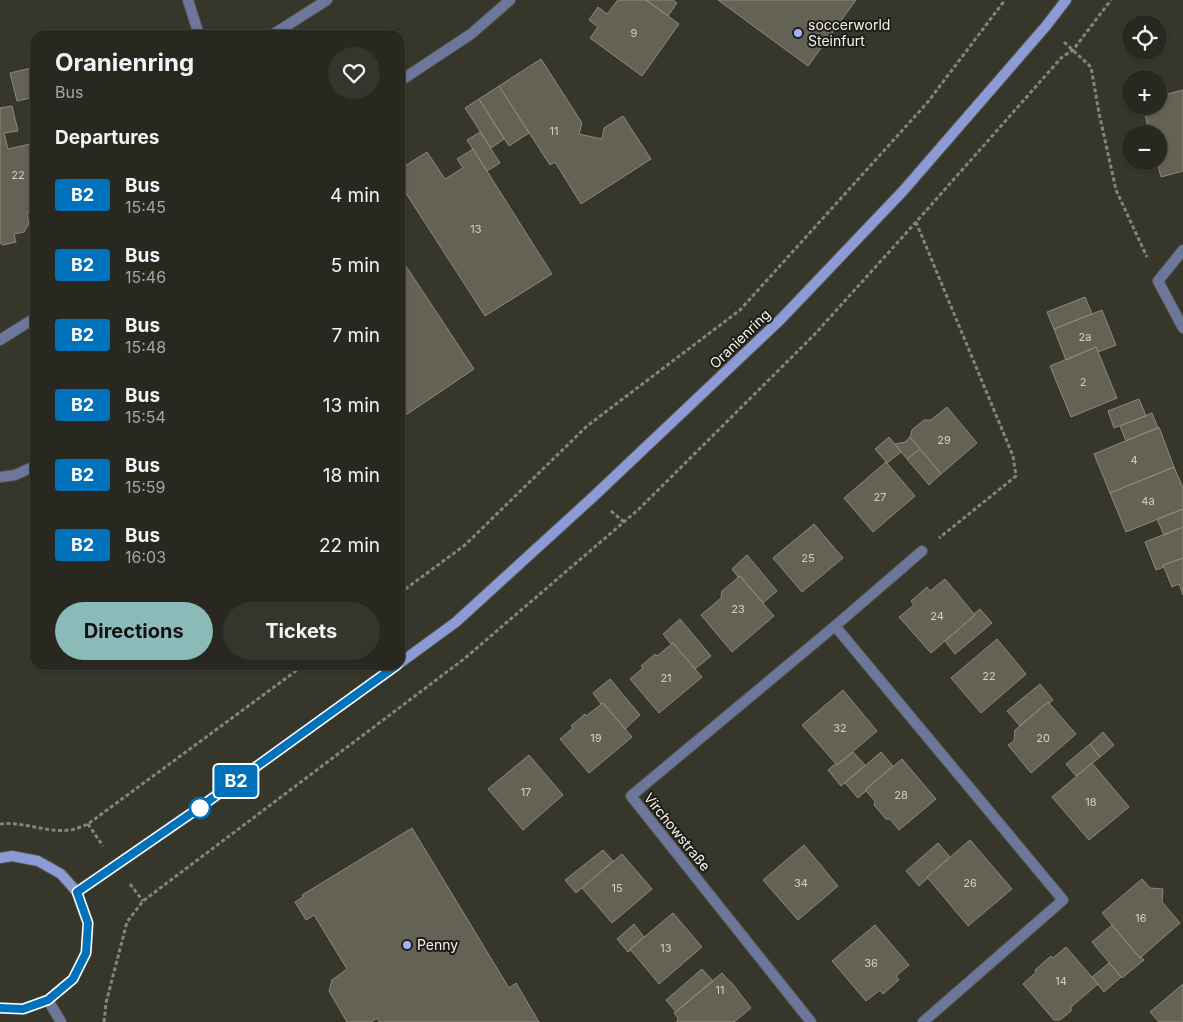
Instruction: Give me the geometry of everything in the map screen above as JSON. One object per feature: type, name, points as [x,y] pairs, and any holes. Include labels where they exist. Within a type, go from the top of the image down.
[{"type":"street","points":[[188,0],[197,30]]},
{"type":"street","points":[[280,30],[328,0]]},
{"type":"street","points":[[405,78],[471,34],[510,0]]},
{"type":"street","name":"Oranienring","points":[[405,660],[456,622],[593,497],[780,320],[903,191],[1046,26],[1066,0]]},
{"type":"street","points":[[1183,250],[1158,281],[1183,328]]},
{"type":"street","points":[[0,340],[30,321]]},
{"type":"street","points":[[0,477],[15,475],[30,468]]},
{"type":"street","name":"Virchowstraße","points":[[811,1022],[630,796],[835,626],[922,551]]},
{"type":"street","points":[[835,626],[1063,900],[923,1022]]},
{"type":"street","name":"Oranienring","points":[[77,892],[196,810],[391,670]]},
{"type":"street","points":[[0,858],[12,856],[38,861],[61,874],[77,892],[88,923],[86,953],[73,979],[48,1000],[23,1009],[0,1008]]},
{"type":"street","points":[[48,1000],[61,1022]]},
{"type":"path","points":[[405,590],[465,545],[587,426],[740,310],[927,103],[1005,0]]},
{"type":"path","points":[[922,551],[1016,476],[1013,456],[916,222],[1062,57],[1073,50],[1111,0]]},
{"type":"path","points":[[1046,26],[1090,67],[1116,190],[1158,281]]},
{"type":"path","points":[[0,824],[7,823],[52,830],[70,830],[88,824],[297,670]]},
{"type":"building","points":[[618,0],[646,0],[679,24],[642,76],[590,38],[598,27],[589,20],[598,7],[607,14]]},
{"type":"building","points":[[646,0],[673,0],[677,3],[668,16]]},
{"type":"building","name":"soccerworld Steinfurt","points":[[718,0],[856,0],[808,66]]},
{"type":"building","points":[[541,59],[582,123],[579,134],[602,139],[604,128],[623,116],[651,159],[581,204],[555,162],[550,165],[499,86]]},
{"type":"building","points":[[30,68],[30,98],[17,101],[10,73]]},
{"type":"building","points":[[499,86],[529,133],[509,146],[479,99]]},
{"type":"building","points":[[1183,90],[1183,171],[1161,177],[1159,170],[1167,170],[1167,125],[1148,125],[1145,115],[1167,115],[1167,94]]},
{"type":"building","points":[[479,99],[504,139],[491,148],[465,108]]},
{"type":"building","points":[[12,106],[18,131],[4,133],[8,149],[30,144],[30,212],[27,213],[29,224],[24,232],[14,234],[16,242],[3,245],[0,243],[0,108]]},
{"type":"building","points":[[480,132],[500,163],[487,171],[467,140]]},
{"type":"building","points":[[473,149],[552,274],[485,316],[405,192],[405,166],[427,152],[445,179],[463,168],[457,159]]},
{"type":"building","points":[[405,265],[474,369],[405,416]]},
{"type":"building","points":[[1085,297],[1092,314],[1054,329],[1047,312]]},
{"type":"building","points":[[1102,310],[1116,345],[1098,352],[1096,347],[1066,360],[1054,329]]},
{"type":"building","points":[[1096,347],[1117,398],[1071,417],[1050,366]]},
{"type":"building","points":[[1139,399],[1146,416],[1114,428],[1108,411]]},
{"type":"building","points":[[947,407],[977,443],[941,474],[910,437],[912,430],[924,420],[931,420]]},
{"type":"building","points":[[1152,413],[1158,428],[1126,441],[1120,426]]},
{"type":"building","points":[[1159,427],[1174,467],[1110,493],[1094,454]]},
{"type":"building","points":[[889,437],[901,452],[887,463],[875,449]]},
{"type":"building","points":[[910,437],[920,449],[907,459],[895,444],[905,442]]},
{"type":"building","points":[[920,449],[941,474],[929,485],[907,459]]},
{"type":"building","points":[[886,462],[915,496],[873,532],[844,498]]},
{"type":"building","points":[[1174,467],[1183,488],[1183,509],[1126,532],[1110,493]]},
{"type":"building","points":[[1183,509],[1183,527],[1164,535],[1157,519]]},
{"type":"building","points":[[814,524],[843,558],[802,592],[773,558]]},
{"type":"building","points":[[1183,527],[1183,558],[1163,565],[1164,567],[1156,570],[1145,542]]},
{"type":"building","points":[[747,555],[777,591],[763,603],[732,569]]},
{"type":"building","points":[[1183,558],[1183,595],[1179,584],[1172,587],[1163,565]]},
{"type":"building","points":[[740,576],[774,616],[732,652],[701,615],[721,598],[722,591]]},
{"type":"building","points":[[945,579],[975,615],[931,653],[899,617],[914,605],[911,601],[927,587],[930,591]]},
{"type":"building","points":[[980,609],[992,623],[955,654],[945,641]]},
{"type":"building","points":[[680,619],[711,656],[695,669],[663,634]]},
{"type":"building","points":[[997,639],[1026,674],[981,713],[951,678]]},
{"type":"building","points":[[673,643],[702,677],[659,713],[630,679],[655,654],[657,656]]},
{"type":"building","points":[[610,679],[640,715],[625,729],[593,693]]},
{"type":"building","points":[[1040,684],[1053,700],[1048,702],[1020,726],[1007,711]]},
{"type":"building","points":[[843,690],[877,731],[837,765],[802,725]]},
{"type":"building","points":[[1048,702],[1076,734],[1031,773],[1008,745],[1014,741],[1015,730]]},
{"type":"building","points":[[603,703],[632,737],[589,773],[560,739],[585,714],[586,716]]},
{"type":"building","points":[[1103,732],[1114,745],[1100,757],[1090,744]]},
{"type":"building","points":[[1090,744],[1100,757],[1076,776],[1066,764]]},
{"type":"building","points":[[853,752],[865,765],[841,786],[828,770]]},
{"type":"building","points":[[881,752],[893,766],[858,798],[845,783]]},
{"type":"building","points":[[529,755],[563,795],[523,830],[488,789]]},
{"type":"building","points":[[902,759],[936,799],[899,830],[874,805],[875,801],[865,790]]},
{"type":"building","points":[[1092,763],[1129,807],[1089,840],[1052,797]]},
{"type":"building","name":"Penny","points":[[412,828],[509,988],[516,983],[539,1022],[379,1022],[377,1018],[371,1022],[347,1022],[329,991],[332,980],[347,969],[314,915],[306,920],[295,902],[303,897],[302,895]]},
{"type":"building","points":[[970,840],[1012,889],[968,926],[927,877]]},
{"type":"building","points":[[938,843],[950,857],[919,886],[906,871]]},
{"type":"building","points":[[804,845],[838,886],[798,920],[763,880]]},
{"type":"building","points":[[603,850],[613,861],[576,893],[565,880]]},
{"type":"building","points":[[622,854],[652,889],[612,923],[582,888]]},
{"type":"building","points":[[1142,879],[1150,888],[1163,889],[1162,902],[1180,923],[1140,958],[1102,913]]},
{"type":"building","points":[[673,913],[702,947],[659,984],[630,949]]},
{"type":"building","points":[[634,924],[644,937],[628,952],[617,939]]},
{"type":"building","points":[[875,925],[909,965],[896,976],[899,980],[883,994],[880,990],[866,1001],[832,961]]},
{"type":"building","points":[[1112,925],[1140,958],[1144,960],[1122,978],[1092,942]]},
{"type":"building","points":[[1066,947],[1098,984],[1071,1007],[1071,1011],[1060,1020],[1054,1020],[1023,984],[1051,956],[1053,958]]},
{"type":"building","points":[[1109,963],[1121,977],[1104,992],[1092,977]]},
{"type":"building","points":[[702,969],[713,981],[676,1012],[666,1000]]},
{"type":"building","points":[[722,973],[751,1008],[734,1022],[677,1022],[678,1018],[674,1013]]},
{"type":"building","points":[[1183,984],[1183,1022],[1159,1022],[1150,1012]]},
{"type":"bus line","name":"B2","points":[[0,1008],[23,1009],[48,1000],[73,979],[86,953],[88,923],[77,892],[196,810],[390,670]]},
{"type":"place","name":"soccerworld Steinfurt","points":[[798,33]]},
{"type":"place","name":"Penny","points":[[407,945]]}]
